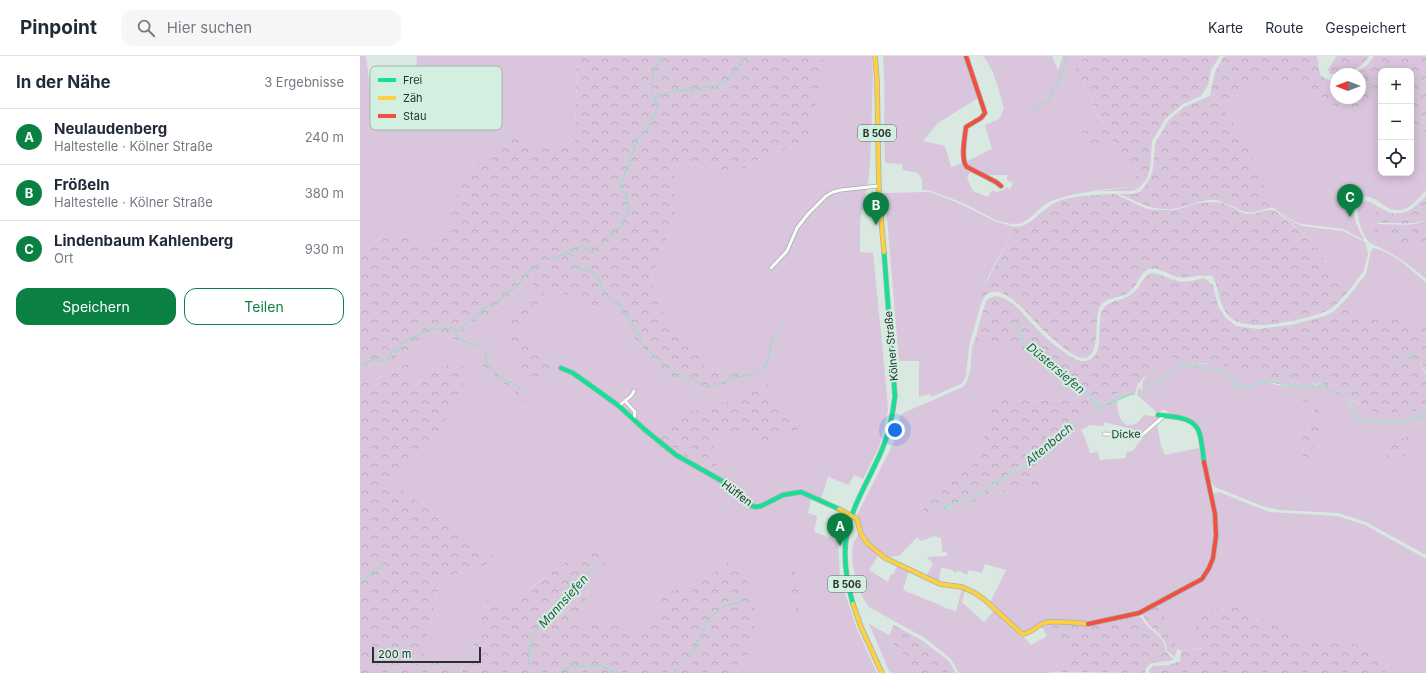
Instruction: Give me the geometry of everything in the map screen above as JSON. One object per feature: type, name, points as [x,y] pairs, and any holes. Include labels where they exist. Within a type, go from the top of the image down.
[{"type":"street","name":"B 506","points":[[875,56],[877,75],[878,186]]},
{"type":"street","points":[[966,56],[985,113],[982,118],[968,124],[966,127],[963,162],[967,167],[1001,186]]},
{"type":"street","points":[[771,268],[787,251],[797,228],[808,214],[826,196],[841,190],[878,186]]},
{"type":"street","name":"Kölner Straße","points":[[852,515],[862,491],[886,444],[894,413],[895,396],[878,186]]},
{"type":"street","name":"Hüffen","points":[[561,368],[573,373],[619,406],[676,455],[722,481],[750,505],[756,507],[761,506],[783,495],[801,492],[852,515]]},
{"type":"street","points":[[619,406],[626,402],[632,396],[634,391]]},
{"type":"street","name":"Hüffen","points":[[626,402],[635,412],[634,420]]},
{"type":"street","points":[[852,515],[857,519],[864,539],[885,558],[940,584],[962,587],[980,596],[1022,634],[1026,634],[1044,623],[1090,624],[1139,613],[1202,579],[1207,573],[1212,562],[1217,544],[1215,513],[1201,447],[1200,433],[1195,425],[1182,417],[1158,415]]},
{"type":"street","name":"Dicke","points":[[1104,434],[1142,436],[1164,416]]},
{"type":"street","name":"B 506","points":[[852,515],[845,546],[846,579],[855,613],[882,673]]},
{"type":"street","points":[[855,533],[860,530]]},
{"type":"green space","points":[[360,56],[366,56],[370,89],[370,130],[502,130],[502,66],[416,66],[417,56],[577,56],[575,141],[530,152],[524,145],[517,130],[508,146],[479,156],[459,188],[448,228],[438,244],[414,241],[393,234],[360,249]]},
{"type":"green space","points":[[577,56],[822,56],[824,64],[810,134],[801,145],[762,156],[753,165],[731,173],[686,163],[674,165],[674,220],[651,279],[663,312],[682,343],[700,354],[706,368],[722,373],[746,367],[744,378],[702,390],[681,373],[682,389],[673,389],[668,382],[672,376],[661,367],[634,339],[612,298],[604,311],[548,287],[518,335],[549,363],[554,371],[539,382],[543,373],[529,383],[521,373],[521,354],[513,346],[510,325],[521,305],[531,299],[534,276],[488,315],[470,323],[459,335],[474,343],[478,348],[460,342],[438,331],[393,359],[366,366],[360,362],[360,249],[393,234],[414,241],[438,244],[448,228],[459,188],[479,156],[494,150],[499,139],[508,146],[517,130],[524,134],[524,145],[530,152],[575,141]]},
{"type":"green space","points":[[822,56],[872,56],[873,81],[870,165],[868,184],[860,221],[860,252],[873,253],[888,411],[879,447],[863,479],[854,475],[849,485],[828,477],[821,499],[800,491],[799,494],[811,499],[808,513],[817,516],[814,532],[838,541],[840,579],[857,629],[877,673],[738,673],[753,645],[733,559],[700,583],[656,596],[659,618],[636,629],[581,620],[591,574],[566,562],[530,588],[524,588],[500,608],[490,592],[469,658],[459,672],[423,653],[441,578],[483,568],[497,557],[390,483],[439,433],[458,361],[410,381],[411,362],[373,381],[360,384],[360,362],[366,366],[393,359],[438,331],[460,342],[474,343],[459,335],[470,323],[488,315],[534,276],[531,299],[521,305],[513,346],[521,354],[521,373],[544,373],[540,381],[554,371],[549,363],[518,335],[548,287],[603,311],[612,297],[634,339],[661,367],[673,376],[680,372],[702,390],[746,367],[722,373],[706,368],[700,354],[682,343],[663,312],[651,279],[674,220],[674,165],[686,163],[731,173],[753,165],[762,156],[801,145],[824,64]]},
{"type":"green space","points":[[883,56],[964,56],[978,98],[938,123],[923,141],[945,146],[951,167],[962,163],[971,170],[967,178],[973,191],[988,197],[992,190],[996,192],[1004,190],[1006,187],[1010,189],[1013,183],[1007,180],[1007,175],[986,175],[969,167],[965,162],[992,149],[985,125],[999,119],[1004,109],[994,75],[983,56],[1052,56],[1058,70],[1063,56],[1086,56],[1076,69],[1093,102],[1094,111],[1104,124],[1095,132],[1100,147],[1111,138],[1135,177],[1138,186],[1094,191],[1051,201],[1046,203],[1026,221],[1016,224],[996,220],[956,200],[928,190],[922,190],[922,179],[918,173],[903,170],[902,164],[885,163]]},
{"type":"green space","points":[[1086,56],[1220,56],[1211,70],[1208,85],[1201,96],[1183,104],[1166,118],[1152,141],[1150,168],[1147,178],[1139,188],[1133,191],[1100,191],[1138,186],[1135,177],[1111,138],[1103,146],[1087,146],[1082,131],[1095,132],[1104,123],[1094,111],[1093,102],[1083,82],[1074,75],[1076,69]]},
{"type":"green space","points":[[1224,56],[1317,56],[1320,75],[1330,80],[1330,102],[1302,84],[1264,80],[1219,105],[1237,128],[1244,141],[1273,208],[1246,212],[1223,202],[1209,200],[1178,208],[1161,209],[1147,206],[1119,194],[1134,194],[1141,191],[1150,179],[1153,169],[1155,146],[1169,120],[1184,107],[1210,96],[1215,72]]},
{"type":"green space","points":[[1337,56],[1369,56],[1356,68],[1330,68],[1330,74],[1328,69]]},
{"type":"green space","points":[[1374,56],[1426,56],[1426,133],[1414,123],[1414,68],[1378,68],[1378,105],[1369,102],[1366,103],[1366,68],[1364,68],[1368,65]]},
{"type":"green space","points":[[1264,80],[1302,84],[1330,100],[1330,104],[1337,104],[1349,111],[1369,102],[1378,105],[1378,176],[1414,176],[1414,123],[1426,133],[1426,190],[1411,206],[1399,210],[1388,208],[1369,197],[1360,198],[1354,206],[1353,212],[1354,218],[1364,240],[1343,229],[1295,222],[1273,208],[1243,139],[1228,115],[1219,105]]},
{"type":"green space","points":[[1333,104],[1365,104],[1349,111]]},
{"type":"green space","points":[[930,192],[965,206],[994,221],[1015,227],[988,277],[979,301],[978,314],[969,346],[966,377],[961,384],[931,397],[930,394],[919,397],[919,361],[899,361],[886,206],[882,193]]},
{"type":"green space","points":[[1115,194],[1147,209],[1154,210],[1175,210],[1199,203],[1216,202],[1223,203],[1245,214],[1274,210],[1314,243],[1328,267],[1347,293],[1332,308],[1323,313],[1273,324],[1249,325],[1235,320],[1225,312],[1212,276],[1203,275],[1179,277],[1159,270],[1151,269],[1144,272],[1134,288],[1128,293],[1107,300],[1101,305],[1098,311],[1093,351],[1089,356],[1083,358],[1073,354],[1061,346],[1014,300],[1005,295],[997,292],[989,293],[983,299],[978,314],[981,293],[1015,227],[1029,223],[1047,208],[1060,201],[1074,197]]},
{"type":"green space","points":[[1426,196],[1426,220],[1414,223],[1377,224],[1409,225],[1426,221],[1426,245],[1403,246],[1373,230],[1377,206],[1392,213],[1404,213]]},
{"type":"green space","points":[[1366,201],[1377,206],[1373,230],[1403,246],[1426,245],[1426,279],[1400,259],[1370,243],[1362,230],[1358,214],[1359,204]]},
{"type":"green space","points":[[1278,212],[1302,226],[1343,231],[1365,242],[1368,255],[1363,272],[1347,293],[1328,267],[1314,243]]},
{"type":"green space","points":[[1373,248],[1395,257],[1426,283],[1426,327],[1407,324],[1395,316],[1377,316],[1363,327],[1348,297],[1366,274]]},
{"type":"green space","points":[[1150,273],[1181,282],[1204,278],[1213,285],[1218,306],[1225,317],[1236,326],[1258,329],[1291,325],[1325,316],[1333,312],[1348,297],[1363,327],[1377,316],[1385,314],[1395,316],[1407,324],[1426,327],[1426,373],[1420,363],[1426,375],[1426,407],[1407,414],[1400,412],[1373,412],[1348,398],[1349,402],[1345,396],[1329,390],[1323,382],[1316,384],[1302,381],[1283,382],[1213,363],[1182,364],[1179,360],[1170,357],[1163,360],[1146,378],[1144,377],[1137,386],[1096,401],[1026,343],[1022,337],[1018,325],[1021,339],[1030,348],[1015,354],[1011,344],[973,346],[986,301],[993,297],[1000,297],[1008,300],[1022,312],[1053,344],[1072,357],[1083,361],[1091,359],[1098,349],[1100,320],[1103,309],[1109,304],[1133,293],[1144,278]]},
{"type":"green space","points":[[1011,344],[1015,354],[1030,348],[1038,353],[1066,379],[1095,402],[1099,408],[1064,429],[1032,460],[1031,457],[1059,429],[1077,417],[1090,401],[993,400],[978,461],[920,505],[930,522],[942,508],[944,510],[955,504],[960,510],[981,498],[1010,490],[1046,489],[1049,487],[1033,461],[1050,446],[1064,430],[1096,410],[1117,401],[1120,417],[1126,425],[1135,424],[1144,415],[1160,418],[1144,432],[1104,422],[1104,426],[1090,425],[1081,430],[1090,453],[1098,452],[1100,460],[1126,458],[1126,453],[1134,450],[1141,440],[1157,425],[1161,446],[1165,455],[1199,448],[1215,535],[1213,551],[1204,574],[1137,612],[1090,622],[1044,622],[1023,632],[990,603],[1006,570],[985,564],[982,573],[969,570],[967,575],[957,570],[956,573],[950,569],[941,568],[939,582],[926,576],[933,564],[927,557],[947,556],[947,552],[942,552],[941,538],[934,536],[921,541],[917,537],[899,556],[886,557],[869,542],[865,536],[857,515],[893,444],[900,416],[903,413],[963,387],[970,374],[972,346]]},
{"type":"green space","points":[[1169,357],[1202,364],[1213,363],[1283,382],[1302,381],[1316,384],[1313,387],[1267,381],[1244,387],[1238,386],[1224,372],[1182,364],[1142,393],[1137,394],[1139,386],[1142,391],[1143,381],[1163,360]]},
{"type":"green space","points":[[482,358],[493,364],[497,373],[522,391],[533,395],[526,402],[479,362]]},
{"type":"green space","points":[[458,361],[469,372],[439,433],[391,483],[497,557],[483,568],[441,578],[423,653],[460,672],[469,658],[490,592],[500,608],[524,588],[531,588],[566,562],[597,552],[606,554],[609,561],[591,574],[581,620],[636,629],[659,617],[655,596],[700,583],[733,559],[738,561],[753,595],[755,613],[753,645],[738,673],[360,673],[360,384],[373,381],[411,362],[410,380]]},
{"type":"green space","points":[[1182,365],[1224,373],[1237,387],[1244,388],[1267,382],[1277,385],[1314,388],[1322,383],[1345,397],[1357,420],[1390,424],[1416,419],[1426,414],[1426,555],[1366,522],[1338,513],[1279,510],[1262,506],[1215,487],[1208,471],[1202,439],[1194,422],[1185,416],[1169,415],[1166,410],[1161,410],[1159,414],[1137,395],[1142,394]],"holes":[[[1310,398],[1324,413],[1321,425],[1300,476],[1295,473],[1299,467],[1303,455],[1302,439],[1315,407],[1314,403],[1308,401],[1285,402]]]},
{"type":"green space","points":[[770,383],[771,402],[804,427],[759,446],[748,428],[712,437],[719,477],[660,439],[670,417],[739,399]]},
{"type":"green space","points":[[1137,386],[1135,394],[1131,393],[1100,407],[1096,401]]},
{"type":"green space","points":[[1310,398],[1318,400],[1321,403],[1324,411],[1324,417],[1300,476],[1295,473],[1299,467],[1303,455],[1302,439],[1315,407],[1313,403],[1310,402],[1284,402]]},
{"type":"green space","points":[[1347,398],[1373,412],[1400,412],[1407,414],[1426,407],[1426,413],[1415,418],[1390,423],[1358,419]]},
{"type":"green space","points":[[993,400],[1091,401],[1077,417],[1059,429],[1031,457],[1032,460],[992,484],[984,491],[948,506],[946,505],[930,522],[920,505],[978,461]]},
{"type":"green space","points":[[1408,437],[1412,452],[1386,460],[1386,441]]},
{"type":"green space","points":[[1033,461],[1049,487],[1046,489],[1010,490],[981,498],[960,510],[955,504],[984,492]]},
{"type":"green space","points":[[1219,492],[1269,512],[1337,516],[1365,525],[1426,559],[1426,673],[1385,673],[1389,659],[1347,640],[1313,640],[1293,635],[1271,623],[1223,642],[1195,649],[1177,649],[1159,604],[1201,581],[1209,572],[1218,544],[1217,521],[1213,497],[1215,493]]},
{"type":"green space","points":[[859,534],[863,542],[878,556],[869,570],[888,582],[891,574],[893,575],[897,566],[910,572],[908,573],[903,590],[945,608],[956,611],[962,589],[965,590],[962,602],[984,622],[994,611],[1020,637],[1024,637],[1031,645],[1047,636],[1042,627],[1049,624],[1071,655],[1049,672],[1050,673],[959,673],[951,659],[925,638],[869,607],[861,594],[853,566],[852,549],[854,541]]},
{"type":"green space","points":[[791,566],[796,574],[801,608],[797,612],[789,581],[788,569]]},
{"type":"green space","points":[[1159,604],[1177,649],[1175,657],[1167,651],[1166,644],[1161,636],[1148,624],[1142,614]]},
{"type":"green space","points":[[1244,608],[1293,635],[1313,640],[1347,640],[1389,659],[1385,673],[1149,673],[1149,670],[1153,666],[1169,665],[1180,661],[1181,651],[1201,649],[1193,612]]},
{"type":"green space","points":[[1138,616],[1141,617],[1146,625],[1160,637],[1166,652],[1174,659],[1151,663],[1146,668],[1145,673],[1049,672],[1071,655],[1049,624],[1090,625]]},
{"type":"green space","points":[[869,624],[889,635],[891,642],[920,673],[890,673]]},
{"type":"green space","points":[[894,625],[923,641],[949,661],[956,673],[920,673],[891,642],[889,635]]},
{"type":"water","name":"Düstersiefen","points":[[1018,324],[1020,326],[1022,337],[1026,343],[1096,401],[1100,407],[1131,393],[1135,395],[1131,395],[1096,410],[1064,430],[1050,446],[1033,461],[984,492],[944,510],[942,508],[947,505],[948,506],[984,491],[992,484],[1032,460],[1064,429],[1099,408],[1085,393],[1066,379],[1021,339]]},
{"type":"water","points":[[1182,364],[1224,372],[1238,386],[1244,387],[1267,381],[1313,387],[1323,382],[1329,390],[1345,396],[1358,419],[1390,423],[1415,418],[1426,414],[1416,419],[1390,424],[1357,420],[1345,397],[1328,390],[1322,383],[1314,388],[1297,387],[1267,382],[1244,388],[1237,387],[1224,373],[1182,365],[1142,394],[1137,395]]},
{"type":"waterway","points":[[651,85],[655,69],[661,56]]},
{"type":"waterway","points":[[654,99],[658,96],[677,90],[693,91],[705,87],[717,86],[731,76],[747,56]]},
{"type":"waterway","points":[[1034,110],[1049,100],[1063,71],[1067,56]]},
{"type":"waterway","points":[[550,260],[573,248],[583,246],[593,253],[618,228],[623,225],[623,220],[629,213],[626,194],[621,190],[620,183],[622,183],[621,181],[624,177],[626,167],[630,166],[630,157],[633,154],[636,140],[648,131],[647,128],[658,107],[653,96]]},
{"type":"waterway","points":[[568,253],[574,256],[575,259]]},
{"type":"waterway","points":[[360,365],[374,359],[383,362],[388,360],[392,351],[400,350],[400,344],[425,332],[444,328],[450,329],[451,327],[456,331],[480,314],[481,309],[494,305],[509,291],[517,287],[525,275],[540,263]]},
{"type":"waterway","points":[[576,265],[576,267],[584,270],[587,269],[598,276],[604,294],[619,304],[639,335],[644,347],[665,363],[673,373],[682,375],[686,379],[693,380],[709,387],[738,377],[754,374],[757,371],[762,371],[768,360],[774,336],[783,324]]},
{"type":"waterway","points":[[456,332],[458,338],[470,344],[475,344],[481,349],[486,355],[486,361],[493,369],[504,379],[520,388],[524,393]]},
{"type":"waterway","points":[[1409,352],[1414,358]]},
{"type":"waterway","points":[[1405,358],[1413,358]]},
{"type":"waterway","name":"Mannsiefen","points":[[529,667],[530,645],[538,626],[550,610],[599,562]]},
{"type":"waterway","points":[[360,584],[368,576],[373,575],[384,563]]},
{"type":"waterway","points":[[685,661],[693,652],[709,618],[719,609],[727,605],[745,601]]},
{"type":"waterway","points":[[557,673],[571,666],[602,666],[611,671],[620,673]]},
{"type":"waterway","points":[[672,673],[680,668]]},
{"type":"traffic: fast","points":[[853,604],[845,564],[845,548],[848,528],[856,504],[885,441],[891,422],[895,396],[884,252]]},
{"type":"traffic: fast","points":[[561,368],[573,373],[619,406],[676,455],[722,481],[749,505],[756,507],[761,506],[783,495],[801,492],[839,509]]},
{"type":"traffic: fast","points":[[1158,415],[1177,417],[1194,424],[1200,435],[1204,462]]},
{"type":"traffic: slow","points":[[875,56],[877,80],[879,195],[884,252]]},
{"type":"traffic: slow","points":[[839,509],[857,519],[861,534],[868,544],[885,558],[940,584],[962,587],[975,593],[985,600],[1022,634],[1028,633],[1041,624],[1048,622],[1088,624]]},
{"type":"traffic: slow","points":[[853,604],[861,627],[882,673]]},
{"type":"traffic: jam","points":[[966,56],[985,113],[981,118],[966,127],[964,148],[965,164],[967,167],[1001,186]]},
{"type":"traffic: jam","points":[[1088,624],[1139,613],[1202,579],[1213,558],[1216,536],[1215,514],[1204,462]]},
{"type":"place","name":"Lindenbaum Kahlenberg","points":[[1350,217]]},
{"type":"place","name":"Frößeln","points":[[876,225]]},
{"type":"place","name":"Neulaudenberg","points":[[840,546]]},
{"type":"water label","name":"Altenbach","points":[[1049,444]]}]
